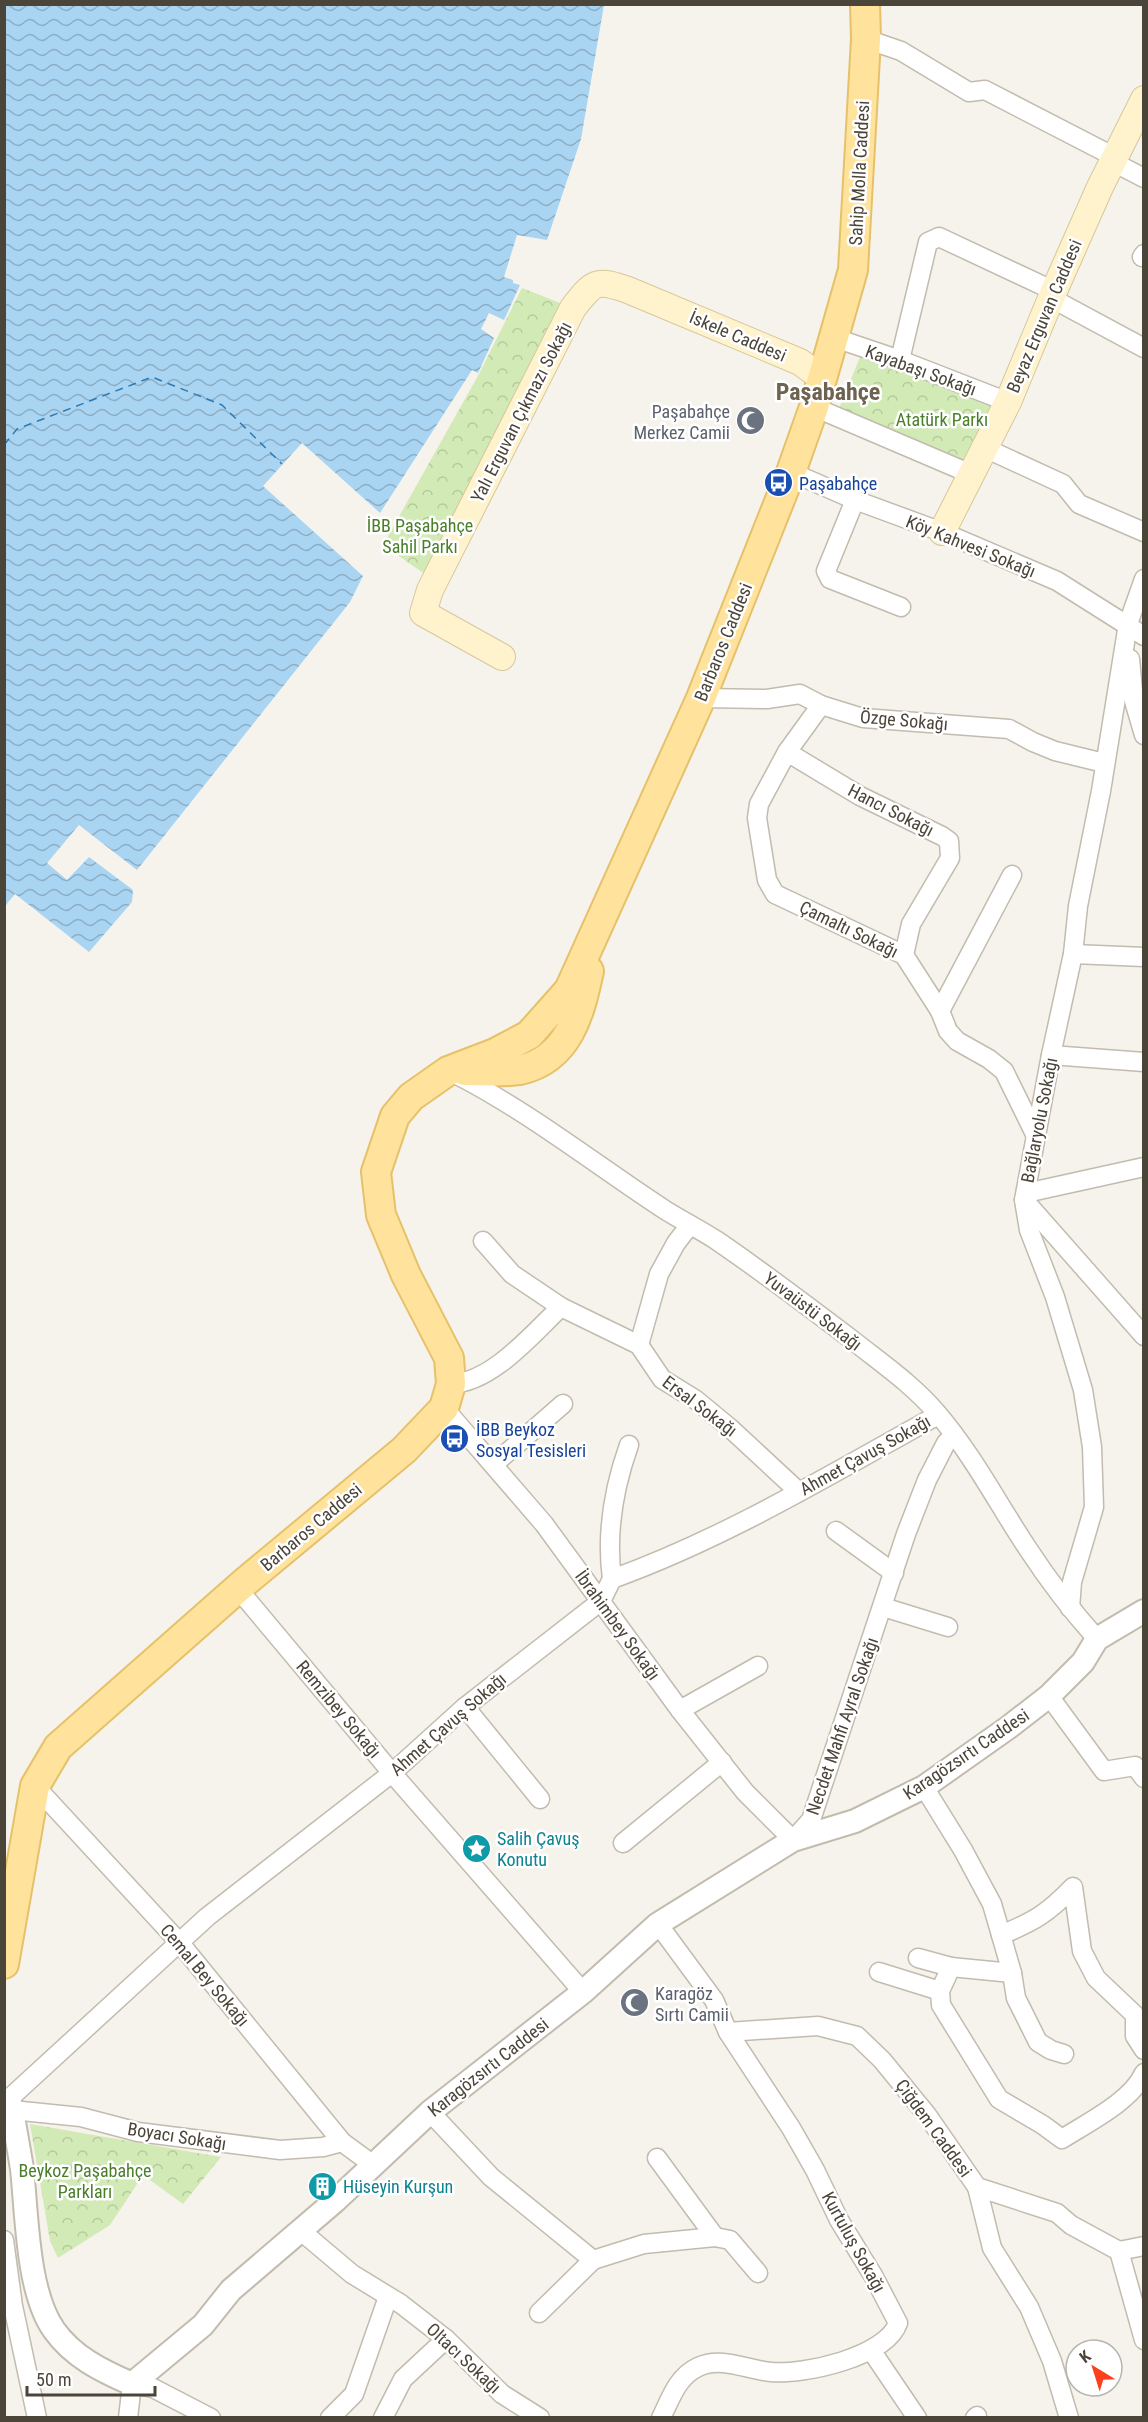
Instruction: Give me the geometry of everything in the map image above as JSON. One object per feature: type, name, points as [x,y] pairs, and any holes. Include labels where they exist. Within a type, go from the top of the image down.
[{"type":"main road","name":"Sahip Molla Caddesi","points":[[835,338],[853,270],[866,39],[865,4]]},
{"type":"main road","name":"Beyaz Erguvan Caddesi","points":[[942,532],[1008,402],[1052,295],[1143,99]]},
{"type":"main road","name":"İskele Caddesi","points":[[584,294],[593,285],[604,282],[628,290],[800,362],[822,378]]},
{"type":"main road","name":"Yalı Erguvan Çıkmazı Sokağı","points":[[502,657],[423,613],[430,590],[573,308],[584,294]]},
{"type":"main road","name":"Barbaros Caddesi","points":[[448,1071],[514,1070],[548,1059],[570,1035],[592,960],[592,937],[701,698],[791,472],[835,338]]},
{"type":"main road","points":[[448,1071],[411,1097],[394,1116],[376,1172],[381,1215],[406,1275],[448,1358],[448,1396]]},
{"type":"main road","name":"Barbaros Caddesi","points":[[4,1964],[35,1786],[58,1747],[238,1589],[404,1450],[448,1396]]},
{"type":"street","points":[[866,39],[901,51],[969,92],[985,90],[1105,152],[1113,162],[1143,178]]},
{"type":"street","points":[[900,360],[928,242],[939,237],[1052,295],[1143,348]]},
{"type":"street","name":"Kayabaşı Sokağı","points":[[835,338],[900,360],[1008,402]]},
{"type":"street","points":[[814,407],[971,474]]},
{"type":"street","points":[[985,448],[1063,484],[1079,504],[1143,532]]},
{"type":"street","name":"Köy Kahvesi Sokağı","points":[[791,472],[1057,581],[1128,624],[1143,636]]},
{"type":"street","points":[[855,500],[826,571],[830,579],[901,607]]},
{"type":"street","points":[[1143,579],[1128,624],[1134,701],[1143,735]]},
{"type":"street","name":"Bağlaryolu Sokağı","points":[[1070,1608],[1072,1582],[1094,1507],[1092,1447],[1083,1390],[1055,1297],[1029,1230],[1025,1197],[1051,1055],[1073,954],[1078,906],[1101,791],[1128,624]]},
{"type":"street","name":"Özge Sokağı","points":[[701,698],[767,699],[800,694],[821,705],[863,718],[1009,729],[1055,751],[1104,763]]},
{"type":"street","name":"Çamaltı Sokağı","points":[[821,705],[787,752],[759,804],[757,818],[767,880],[775,894],[904,956],[940,1011],[948,1031],[957,1041],[989,1059],[1004,1071],[1036,1136]]},
{"type":"street","name":"Hancı Sokağı","points":[[787,752],[860,796],[949,841],[950,858],[911,924],[904,956]]},
{"type":"street","points":[[940,1011],[1012,875]]},
{"type":"street","points":[[1073,954],[1143,957]]},
{"type":"street","points":[[1051,1055],[1143,1062]]},
{"type":"street","name":"Yuvaüstü Sokağı","points":[[448,1071],[498,1096],[541,1127],[714,1239],[803,1302],[902,1378],[938,1414],[954,1435],[1028,1549],[1070,1608],[1097,1639]]},
{"type":"street","points":[[1143,1167],[1025,1197],[1143,1336]]},
{"type":"street","points":[[639,1345],[659,1274],[676,1243],[690,1225]]},
{"type":"street","name":"Ersal Sokağı","points":[[483,1240],[512,1274],[561,1307],[639,1345],[662,1378],[696,1400],[730,1428],[799,1492]]},
{"type":"street","points":[[448,1396],[464,1383],[497,1366],[561,1307]]},
{"type":"street","name":"İbrahimbey Sokağı","points":[[448,1396],[494,1464],[544,1524],[680,1710],[745,1792],[793,1840]]},
{"type":"street","points":[[494,1464],[563,1404]]},
{"type":"street","name":"Ahmet Çavuş Sokağı","points":[[8,2111],[12,2096],[207,1917],[392,1773],[465,1707],[601,1601],[612,1579],[642,1568],[799,1492],[938,1414]]},
{"type":"street","name":"Necdet Mahfi Ayral Sokağı","points":[[793,1840],[811,1820],[927,1480],[946,1443],[954,1435]]},
{"type":"street","points":[[612,1579],[609,1559],[612,1516],[619,1473],[629,1445]]},
{"type":"street","points":[[836,1531],[894,1572]]},
{"type":"street","name":"Remzibey Sokağı","points":[[238,1589],[392,1773],[583,1992]]},
{"type":"street","points":[[883,1607],[948,1627]]},
{"type":"street","name":"Karagözsırtı Caddesi","points":[[132,2384],[203,2325],[231,2290],[301,2231],[430,2112],[583,1992],[657,1924],[793,1840],[855,1821],[924,1787],[1049,1696],[1083,1662],[1097,1639],[1143,1611]]},
{"type":"street","points":[[680,1710],[758,1665]]},
{"type":"street","points":[[1049,1696],[1104,1771],[1135,1766],[1143,1778]]},
{"type":"street","points":[[465,1707],[540,1799]]},
{"type":"street","points":[[623,1843],[722,1762]]},
{"type":"street","name":"Cemal Bey Sokağı","points":[[35,1786],[179,1942],[342,2142],[372,2164]]},
{"type":"street","points":[[924,1787],[963,1850],[992,1904],[1012,1973],[1016,1998],[1038,2042],[1051,2050],[1064,2054]]},
{"type":"street","points":[[1001,1935],[1034,1921],[1058,1903],[1073,1887],[1082,1950],[1096,1978],[1135,2015],[1135,2036],[1143,2050]]},
{"type":"street","name":"Kurtuluş Sokağı","points":[[657,1924],[714,2000],[728,2032],[791,2128],[815,2170],[838,2220],[874,2277],[898,2322],[894,2334],[872,2350],[810,2370],[772,2373],[718,2362],[699,2367],[680,2380],[661,2418]]},
{"type":"street","points":[[918,1958],[951,1967],[1012,1973]]},
{"type":"street","points":[[951,1967],[940,1991],[941,2005],[999,2099],[1062,2139],[1126,2097],[1140,2081],[1143,2073]]},
{"type":"street","points":[[879,1972],[940,1991]]},
{"type":"street","name":"Çiğdem Caddesi","points":[[728,2032],[818,2026],[857,2036],[882,2060],[927,2115],[976,2187],[1058,2213],[1071,2225],[1119,2251]]},
{"type":"street","points":[[8,2111],[21,2167],[27,2236],[37,2291],[53,2328],[68,2346],[91,2366],[132,2384],[153,2388],[211,2418]]},
{"type":"street","name":"Boyacı Sokağı","points":[[8,2111],[81,2117],[138,2132],[280,2150],[323,2147],[342,2142]]},
{"type":"street","points":[[430,2112],[491,2178],[593,2260]]},
{"type":"street","points":[[657,2158],[716,2237]]},
{"type":"street","points":[[976,2187],[992,2248],[1029,2307],[1052,2361],[1069,2418]]},
{"type":"street","name":"Oltacı Sokağı","points":[[301,2231],[352,2274],[446,2338],[502,2394],[540,2418]]},
{"type":"street","points":[[539,2313],[593,2260],[644,2244],[716,2237],[730,2240],[758,2272]]},
{"type":"street","points":[[4,2240],[13,2306],[37,2418]]},
{"type":"street","points":[[1143,2246],[1119,2251],[1143,2340]]},
{"type":"street","points":[[330,2418],[354,2394],[388,2297]]},
{"type":"street","points":[[383,2418],[404,2379],[446,2338]]},
{"type":"street","points":[[872,2350],[918,2418]]},
{"type":"street","points":[[128,2418],[132,2384]]},
{"type":"green space","name":"İBB Paşabahçe Sahil Parkı","points":[[522,288],[568,306],[429,577],[383,545],[479,374]]},
{"type":"green space","name":"Atatürk Parkı","points":[[862,352],[995,406],[968,464],[838,411]]},
{"type":"green space","name":"Beykoz Paşabahçe Parkları","points":[[30,2124],[221,2157],[183,2204],[143,2175],[110,2225],[58,2258],[50,2241]]},
{"type":"water","points":[[5,4],[604,5],[581,139],[547,240],[517,235],[504,277],[520,285],[504,320],[489,313],[481,329],[494,338],[478,373],[472,370],[380,513],[302,443],[263,486],[363,576],[350,602],[137,870],[79,825],[47,863],[67,880],[89,857],[133,890],[132,902],[89,952],[15,894],[5,906]]},
{"type":"ferry route","points":[[4,445],[17,429],[152,377],[222,405],[282,464]]},
{"type":"place","name":"Paşabahçe Merkez Camii","points":[[751,421]]},
{"type":"place","name":"Paşabahçe","points":[[778,483]]},
{"type":"place","name":"İBB Beykoz Sosyal Tesisleri","points":[[455,1439]]},
{"type":"place","name":"Salih Çavuş Konutu","points":[[476,1848]]},
{"type":"place","name":"Karagöz Sırtı Camii","points":[[634,2003]]},
{"type":"place","name":"Hüseyin Kurşun","points":[[322,2186]]},
{"type":"district","name":"Paşabahçe","points":[[828,392]]}]
